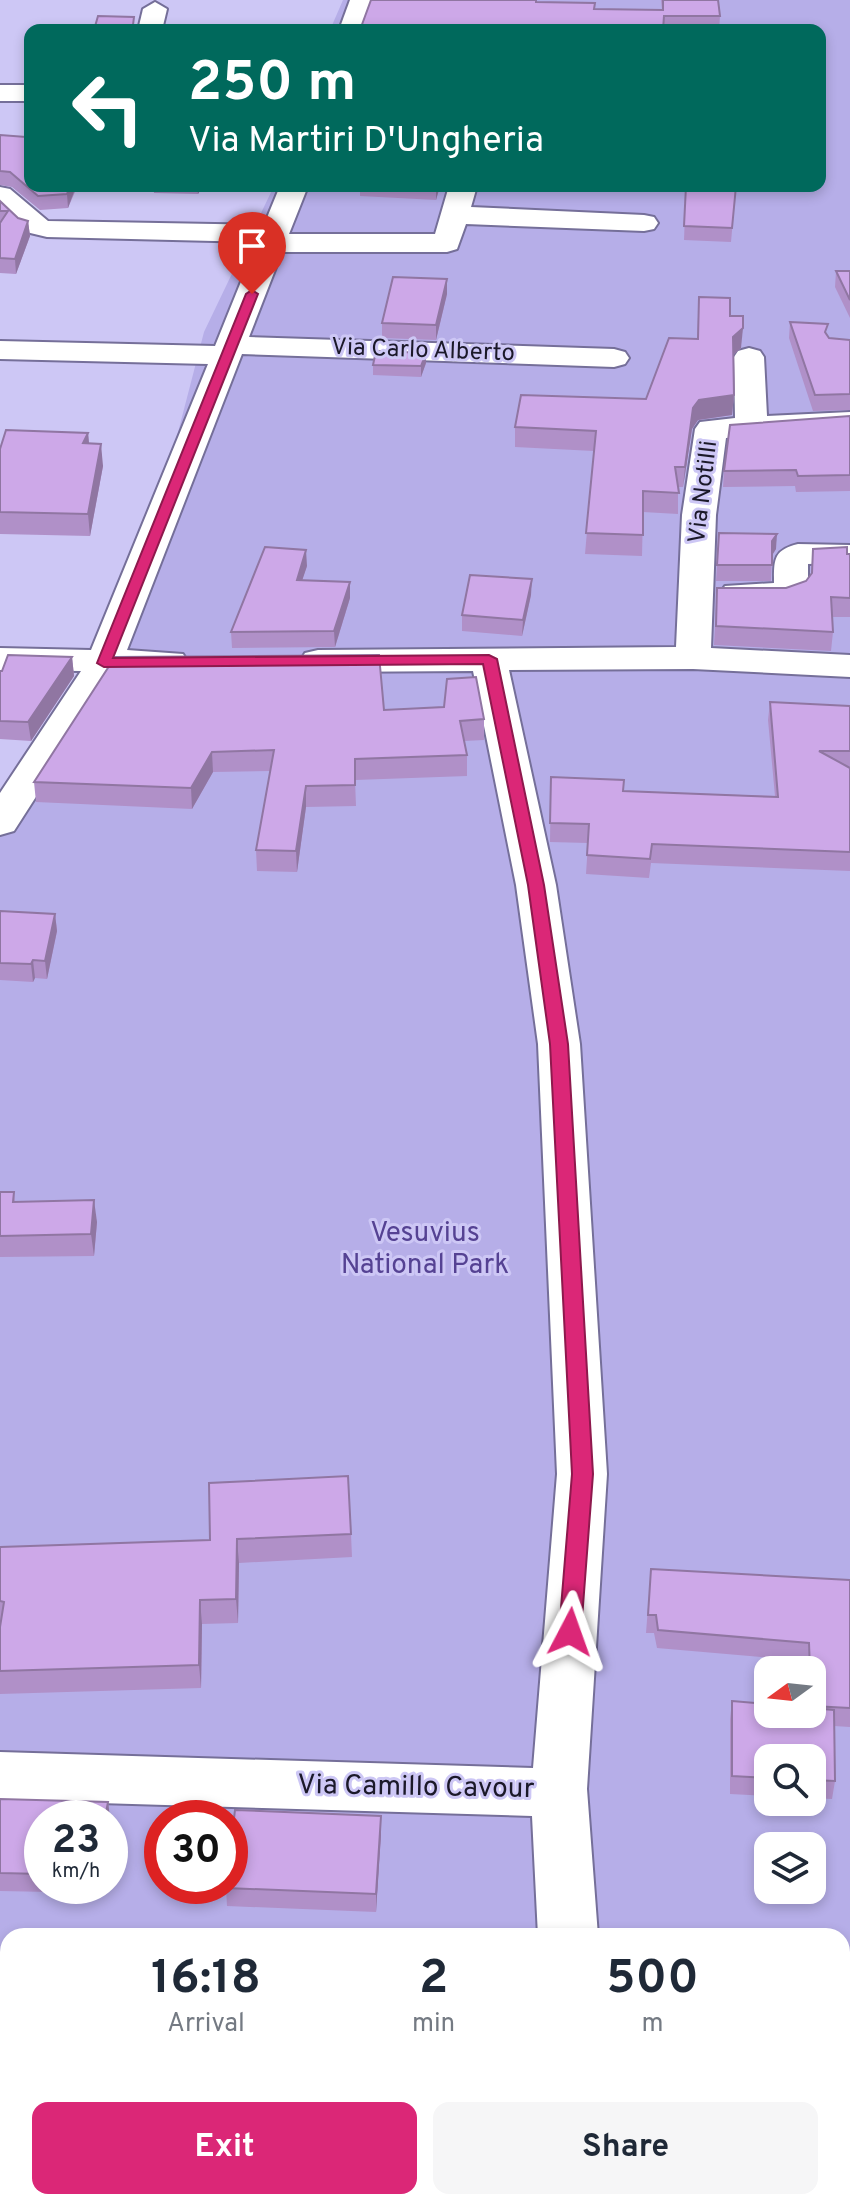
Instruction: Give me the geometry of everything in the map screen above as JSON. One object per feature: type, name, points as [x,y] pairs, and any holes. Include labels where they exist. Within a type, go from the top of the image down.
[{"type":"street","points":[[353,24],[362,0]]},
{"type":"street","points":[[0,93],[24,93]]},
{"type":"street","points":[[0,823],[104,663],[292,192]]},
{"type":"street","points":[[0,195],[32,225],[47,229],[447,243],[461,192]]},
{"type":"street","points":[[454,215],[644,223]]},
{"type":"street","name":"Via Carlo Alberto","points":[[0,350],[229,350],[614,358]]},
{"type":"street","name":"Via Notilli","points":[[749,357],[751,425]]},
{"type":"street","name":"Via Notilli","points":[[693,658],[707,439],[711,429],[850,421]]},
{"type":"street","points":[[695,594],[789,604],[794,583],[791,557],[823,552],[847,554]]},
{"type":"street","points":[[279,661],[693,658],[850,666]]},
{"type":"street","points":[[0,659],[104,663],[203,662]]},
{"type":"street","name":"Via Camillo Cavour","points":[[0,1776],[538,1792],[559,1789],[582,1474],[560,1060],[536,885],[489,659]]},
{"type":"street","points":[[559,1789],[568,1928]]},
{"type":"green space","name":"Vesuvius National Park","points":[[343,0],[850,0],[850,1928],[0,1928],[0,830],[86,673],[176,440],[204,332],[271,192],[826,192],[826,24],[333,24]]},
{"type":"building","points":[[371,0],[536,0],[595,3],[594,9],[663,10],[663,0],[718,0],[720,16],[664,16],[663,24],[362,24]]},
{"type":"building","points":[[98,16],[134,17],[133,24],[96,24]]},
{"type":"building","points":[[0,135],[24,137],[24,184],[10,172],[0,171]]},
{"type":"building","points":[[33,192],[68,192],[67,194],[38,196]]},
{"type":"building","points":[[686,192],[735,192],[732,228],[684,226]]},
{"type":"building","points":[[0,201],[18,218],[28,221],[15,259],[0,258],[0,223],[8,211],[0,211]]},
{"type":"building","points":[[836,271],[850,271],[850,300]]},
{"type":"building","points":[[393,277],[447,279],[436,325],[382,323]]},
{"type":"building","points":[[699,297],[730,298],[730,316],[743,316],[743,328],[733,337],[734,395],[699,400],[693,408],[685,467],[675,467],[679,493],[643,491],[643,535],[586,533],[596,431],[515,427],[521,395],[646,399],[669,338],[698,339]]},
{"type":"building","points":[[790,322],[828,324],[825,332],[829,338],[850,340],[850,394],[815,395]]},
{"type":"building","points":[[376,351],[426,353],[421,366],[373,365]]},
{"type":"building","points":[[850,416],[850,475],[798,476],[796,470],[724,471],[730,425]]},
{"type":"building","points":[[6,430],[88,433],[83,443],[101,444],[88,514],[0,512],[0,449]]},
{"type":"building","points":[[719,533],[777,534],[772,541],[772,565],[717,565]]},
{"type":"building","points":[[265,547],[306,550],[297,580],[350,582],[334,631],[231,632]]},
{"type":"building","points":[[847,547],[847,554],[850,554],[850,598],[831,597],[833,632],[716,626],[717,588],[786,588],[806,581],[812,573],[813,549]]},
{"type":"building","points":[[470,575],[532,579],[523,620],[462,615]]},
{"type":"building","points":[[8,655],[72,657],[28,722],[0,721],[0,671]]},
{"type":"building","points":[[379,655],[384,710],[444,707],[447,679],[476,677],[484,719],[460,721],[467,755],[355,759],[355,785],[306,786],[296,851],[256,850],[274,750],[212,752],[191,788],[34,782],[115,657]]},
{"type":"building","points":[[770,702],[850,706],[850,751],[819,751],[850,768],[850,852],[652,844],[650,859],[587,855],[589,824],[550,823],[551,777],[624,780],[623,791],[778,797]]},
{"type":"building","points":[[0,911],[55,914],[45,961],[0,963]]},
{"type":"building","points":[[0,1192],[14,1192],[13,1202],[94,1200],[91,1234],[0,1236]]},
{"type":"building","points":[[348,1476],[351,1534],[237,1539],[236,1599],[200,1600],[199,1665],[0,1671],[0,1627],[4,1602],[0,1601],[0,1547],[210,1540],[209,1483]]},
{"type":"building","points":[[651,1569],[850,1580],[850,1708],[826,1707],[826,1656],[809,1656],[809,1643],[658,1630],[656,1615],[648,1615]]},
{"type":"building","points":[[732,1701],[754,1703],[754,1728],[826,1728],[826,1709],[834,1710],[835,1781],[826,1781],[826,1744],[754,1744],[754,1777],[732,1776]]},
{"type":"building","points":[[0,1799],[36,1800],[24,1800],[24,1874],[0,1873]]},
{"type":"building","points":[[248,1811],[381,1816],[376,1894],[248,1889]]},
{"type":"route","points":[[252,294],[104,663],[489,659],[536,885],[559,1044],[582,1474],[570,1632]]}]
